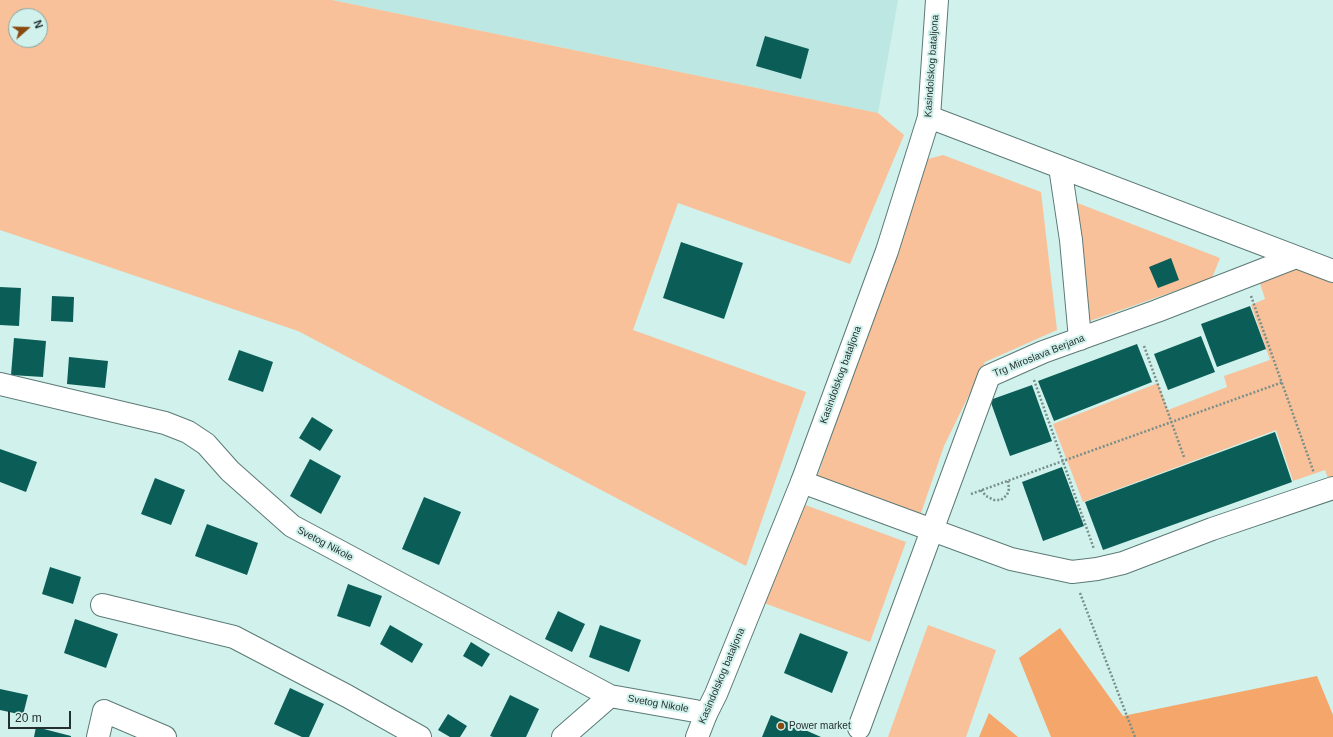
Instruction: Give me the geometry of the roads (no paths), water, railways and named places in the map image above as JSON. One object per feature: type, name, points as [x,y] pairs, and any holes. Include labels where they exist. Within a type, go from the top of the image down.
[{"type":"street","name":"Kasindolskog bataljona","points":[[697,737],[802,482],[887,251],[929,117],[937,0]]},
{"type":"street","points":[[929,117],[1333,271]]},
{"type":"street","points":[[1060,167],[1072,240],[1080,339]]},
{"type":"street","name":"Trg Miroslava Berjana","points":[[859,728],[989,376],[1043,352],[1157,311],[1296,257]]},
{"type":"street","name":"Svetog Nikole","points":[[0,384],[165,423],[188,432],[206,444],[230,471],[292,526],[610,696],[706,714]]},
{"type":"street","points":[[802,482],[1011,559],[1072,572],[1097,569],[1123,563],[1212,529],[1327,490]]},
{"type":"street","points":[[102,605],[234,637],[347,696],[420,737]]},
{"type":"street","points":[[563,737],[610,696]]},
{"type":"street","points":[[98,737],[104,711],[165,737]]},
{"type":"place","name":"Power market","points":[[781,726]]}]
